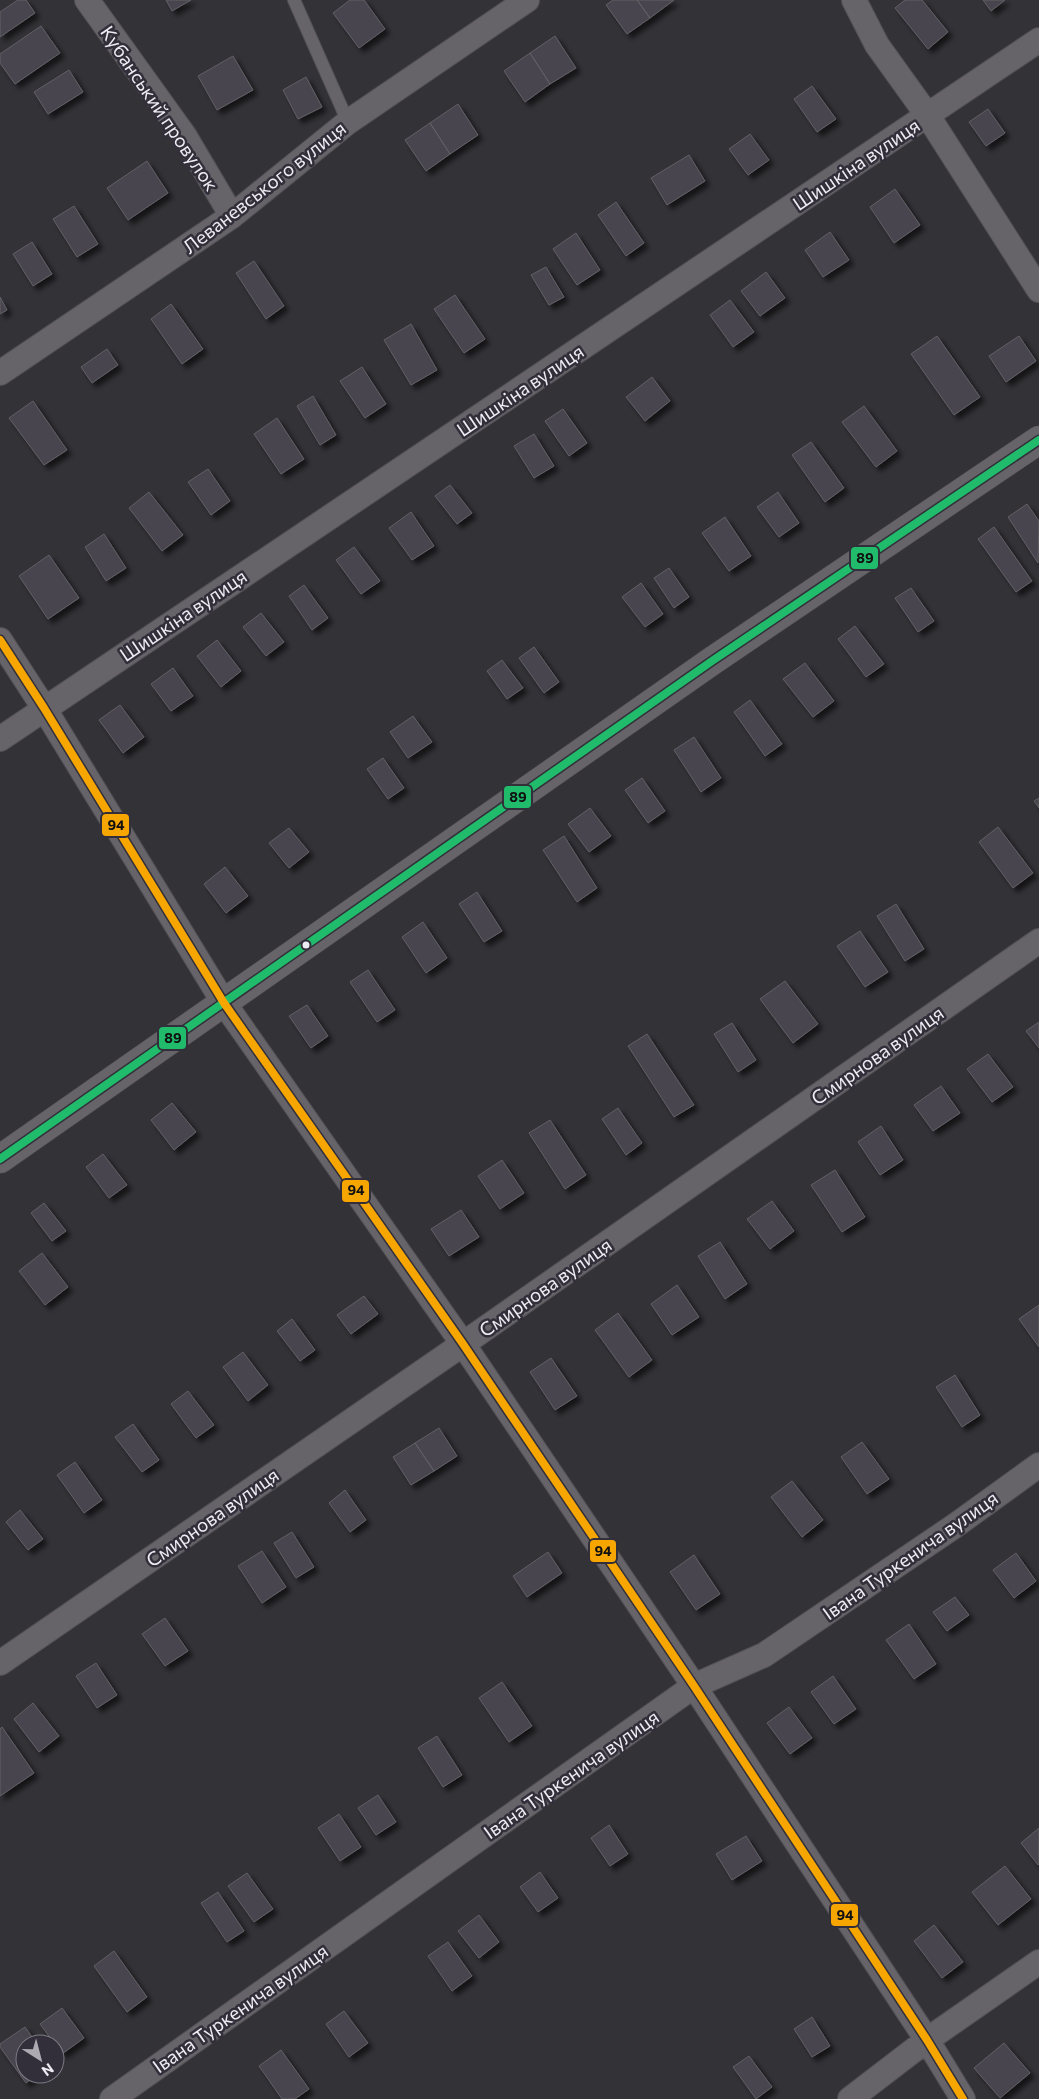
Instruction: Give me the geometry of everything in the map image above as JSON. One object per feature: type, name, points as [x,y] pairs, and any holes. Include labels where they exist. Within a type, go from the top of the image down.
[{"type":"street","name":"Кубанський провулок","points":[[87,0],[184,135],[232,216]]},
{"type":"street","name":"Леваневського вулиця","points":[[0,373],[232,216],[348,122],[527,0]]},
{"type":"street","points":[[854,0],[878,45],[928,116],[1039,290]]},
{"type":"street","name":"Шишкіна вулиця","points":[[0,739],[1039,40]]},
{"type":"street","points":[[0,1159],[712,662],[1039,440]]},
{"type":"street","points":[[0,640],[44,708],[224,1004],[463,1344],[694,1686],[927,2040],[963,2099]]},
{"type":"street","name":"Смирнова вулиця","points":[[0,1663],[463,1344],[1039,941]]},
{"type":"street","name":"Івана Туркенича вулиця","points":[[112,2099],[694,1686],[764,1655],[956,1525],[1039,1465]]},
{"type":"street","points":[[850,2099],[927,2040],[1039,1962]]},
{"type":"lane","points":[[294,0],[348,122]]},
{"type":"building","points":[[18,0],[26,0],[35,13],[0,37],[0,12]]},
{"type":"building","points":[[166,0],[191,0],[172,11]]},
{"type":"building","points":[[350,0],[364,0],[385,29],[359,48],[333,13]]},
{"type":"building","points":[[613,0],[637,0],[650,18],[627,34],[606,5]]},
{"type":"building","points":[[637,0],[674,0],[650,18]]},
{"type":"building","points":[[905,0],[922,0],[948,32],[928,49],[895,8]]},
{"type":"building","points":[[983,0],[1005,0],[991,11]]},
{"type":"building","points":[[41,26],[60,53],[15,84],[0,63],[0,54]]},
{"type":"building","points":[[555,36],[576,68],[550,84],[530,53]]},
{"type":"building","points":[[530,53],[550,84],[525,102],[504,71]]},
{"type":"building","points":[[233,56],[253,90],[217,110],[198,76]]},
{"type":"building","points":[[69,70],[83,92],[48,114],[34,92]]},
{"type":"building","points":[[306,77],[322,107],[298,119],[283,90]]},
{"type":"building","points":[[812,86],[836,119],[817,132],[794,99]]},
{"type":"building","points":[[458,104],[478,135],[450,154],[430,123]]},
{"type":"building","points":[[988,109],[1005,133],[986,146],[969,122]]},
{"type":"building","points":[[430,123],[450,154],[426,171],[405,140]]},
{"type":"building","points":[[750,134],[769,160],[748,175],[729,149]]},
{"type":"building","points":[[689,155],[705,181],[667,205],[651,178]]},
{"type":"building","points":[[147,161],[168,193],[128,220],[107,188]]},
{"type":"building","points":[[895,189],[920,225],[894,243],[870,207]]},
{"type":"building","points":[[616,202],[644,243],[626,256],[598,215]]},
{"type":"building","points":[[74,206],[98,244],[77,257],[53,219]]},
{"type":"building","points":[[830,232],[849,260],[823,277],[805,250]]},
{"type":"building","points":[[576,233],[600,270],[577,285],[553,249]]},
{"type":"building","points":[[32,242],[52,274],[33,286],[13,254]]},
{"type":"building","points":[[254,261],[284,306],[266,319],[236,273]]},
{"type":"building","points":[[546,267],[564,297],[549,305],[531,275]]},
{"type":"building","points":[[766,272],[785,298],[760,316],[741,291]]},
{"type":"building","points":[[455,295],[485,339],[464,353],[434,309]]},
{"type":"building","points":[[0,297],[7,310],[0,314]]},
{"type":"building","points":[[730,300],[754,332],[733,347],[710,315]]},
{"type":"building","points":[[171,304],[203,349],[182,364],[151,319]]},
{"type":"building","points":[[411,324],[437,370],[411,385],[384,340]]},
{"type":"building","points":[[937,336],[980,397],[954,415],[911,354]]},
{"type":"building","points":[[1019,336],[1036,361],[1006,382],[989,356]]},
{"type":"building","points":[[107,349],[118,365],[92,383],[81,367]]},
{"type":"building","points":[[362,367],[386,404],[365,418],[340,381]]},
{"type":"building","points":[[652,377],[670,401],[645,421],[626,397]]},
{"type":"building","points":[[313,396],[336,435],[320,445],[297,406]]},
{"type":"building","points":[[33,401],[67,450],[44,465],[9,418]]},
{"type":"building","points":[[864,406],[897,451],[876,467],[842,422]]},
{"type":"building","points":[[563,409],[587,443],[569,456],[545,421]]},
{"type":"building","points":[[277,418],[304,459],[281,474],[254,434]]},
{"type":"building","points":[[534,434],[554,466],[534,478],[514,446]]},
{"type":"building","points":[[811,442],[844,488],[825,502],[792,455]]},
{"type":"building","points":[[208,469],[230,501],[211,515],[188,482]]},
{"type":"building","points":[[450,485],[472,513],[457,524],[435,496]]},
{"type":"building","points":[[149,492],[183,535],[162,551],[129,508]]},
{"type":"building","points":[[778,492],[799,523],[779,537],[757,507]]},
{"type":"building","points":[[1027,504],[1039,521],[1038,563],[1008,517]]},
{"type":"building","points":[[411,512],[434,546],[412,560],[389,528]]},
{"type":"building","points":[[725,517],[751,556],[729,571],[702,533]]},
{"type":"building","points":[[994,527],[1032,581],[1016,592],[978,539]]},
{"type":"building","points":[[104,534],[126,568],[106,581],[85,547]]},
{"type":"building","points":[[354,547],[380,581],[361,594],[336,560]]},
{"type":"building","points":[[49,555],[79,598],[48,619],[19,576]]},
{"type":"building","points":[[669,568],[689,597],[674,608],[654,578]]},
{"type":"building","points":[[641,583],[663,614],[645,627],[622,597]]},
{"type":"building","points":[[304,585],[328,618],[312,630],[289,596]]},
{"type":"building","points":[[911,588],[934,621],[918,632],[895,598]]},
{"type":"building","points":[[261,613],[284,642],[266,656],[243,627]]},
{"type":"building","points":[[855,626],[884,664],[866,677],[838,639]]},
{"type":"building","points":[[217,640],[241,671],[221,687],[197,656]]},
{"type":"building","points":[[534,647],[559,682],[544,693],[519,658]]},
{"type":"building","points":[[502,660],[523,688],[507,699],[487,671]]},
{"type":"building","points":[[805,663],[834,701],[813,717],[783,679]]},
{"type":"building","points":[[173,668],[193,696],[171,711],[151,684]]},
{"type":"building","points":[[750,700],[782,744],[765,756],[734,712]]},
{"type":"building","points":[[120,705],[144,737],[123,753],[99,720]]},
{"type":"building","points":[[413,716],[432,742],[408,758],[390,732]]},
{"type":"building","points":[[694,737],[721,778],[701,792],[674,750]]},
{"type":"building","points":[[383,758],[404,788],[388,799],[367,769]]},
{"type":"building","points":[[642,778],[665,811],[648,823],[625,790]]},
{"type":"building","points":[[1039,798],[1039,808],[1034,801]]},
{"type":"building","points":[[590,808],[611,836],[589,852],[568,824]]},
{"type":"building","points":[[998,827],[1033,873],[1013,888],[979,842]]},
{"type":"building","points":[[289,828],[309,852],[289,868],[269,843]]},
{"type":"building","points":[[564,836],[597,888],[577,902],[543,850]]},
{"type":"building","points":[[225,867],[248,896],[226,913],[204,884]]},
{"type":"building","points":[[477,892],[502,931],[484,942],[459,904]]},
{"type":"building","points":[[896,904],[924,949],[905,961],[877,916]]},
{"type":"building","points":[[423,922],[447,958],[426,973],[402,937]]},
{"type":"building","points":[[860,931],[888,972],[865,987],[837,946]]},
{"type":"building","points":[[368,970],[395,1010],[377,1022],[350,982]]},
{"type":"building","points":[[785,981],[818,1024],[793,1043],[760,999]]},
{"type":"building","points":[[307,1005],[328,1036],[311,1048],[289,1016]]},
{"type":"building","points":[[1039,1022],[1039,1048],[1026,1031]]},
{"type":"building","points":[[732,1023],[756,1060],[738,1072],[714,1034]]},
{"type":"building","points":[[647,1034],[694,1105],[674,1117],[628,1046]]},
{"type":"building","points":[[988,1054],[1013,1087],[992,1102],[967,1069]]},
{"type":"building","points":[[941,1086],[960,1113],[933,1131],[914,1105]]},
{"type":"building","points":[[172,1103],[196,1132],[174,1150],[151,1120]]},
{"type":"building","points":[[618,1108],[642,1143],[626,1155],[602,1119]]},
{"type":"building","points":[[550,1120],[586,1175],[565,1189],[529,1133]]},
{"type":"building","points":[[881,1126],[903,1160],[880,1175],[858,1142]]},
{"type":"building","points":[[103,1154],[127,1185],[109,1198],[86,1167]]},
{"type":"building","points":[[502,1160],[524,1193],[500,1209],[478,1176]]},
{"type":"building","points":[[835,1170],[865,1217],[842,1232],[811,1185]]},
{"type":"building","points":[[772,1201],[794,1231],[770,1249],[747,1219]]},
{"type":"building","points":[[44,1203],[66,1231],[52,1241],[31,1213]]},
{"type":"building","points":[[461,1210],[479,1237],[449,1256],[431,1229]]},
{"type":"building","points":[[720,1242],[747,1284],[725,1299],[698,1256]]},
{"type":"building","points":[[42,1253],[68,1287],[45,1305],[19,1271]]},
{"type":"building","points":[[677,1285],[699,1317],[672,1335],[651,1304]]},
{"type":"building","points":[[364,1296],[378,1314],[351,1334],[337,1315]]},
{"type":"building","points":[[1039,1305],[1039,1347],[1019,1319]]},
{"type":"building","points":[[618,1313],[652,1360],[629,1377],[595,1330]]},
{"type":"building","points":[[292,1319],[315,1350],[300,1361],[277,1331]]},
{"type":"building","points":[[243,1352],[268,1385],[248,1401],[223,1367]]},
{"type":"building","points":[[551,1358],[577,1396],[555,1410],[530,1372]]},
{"type":"building","points":[[955,1375],[980,1415],[962,1427],[936,1387]]},
{"type":"building","points":[[188,1391],[214,1425],[196,1438],[171,1404]]},
{"type":"building","points":[[133,1424],[159,1460],[142,1472],[115,1437]]},
{"type":"building","points":[[439,1428],[457,1456],[434,1471],[415,1443]]},
{"type":"building","points":[[862,1442],[889,1479],[867,1494],[841,1457]]},
{"type":"building","points":[[415,1443],[434,1471],[411,1485],[393,1457]]},
{"type":"building","points":[[75,1462],[102,1500],[84,1513],[57,1475]]},
{"type":"building","points":[[792,1481],[823,1520],[802,1537],[771,1497]]},
{"type":"building","points":[[345,1490],[366,1520],[350,1532],[329,1503]]},
{"type":"building","points":[[20,1510],[43,1539],[28,1550],[6,1522]]},
{"type":"building","points":[[292,1532],[314,1567],[296,1578],[274,1543]]},
{"type":"building","points":[[262,1551],[286,1587],[262,1603],[238,1566]]},
{"type":"building","points":[[548,1552],[562,1573],[527,1597],[513,1576]]},
{"type":"building","points":[[1016,1553],[1036,1581],[1014,1598],[993,1570]]},
{"type":"building","points":[[694,1555],[720,1594],[696,1610],[670,1572]]},
{"type":"building","points":[[955,1597],[969,1615],[947,1631],[933,1612]]},
{"type":"building","points":[[165,1618],[188,1651],[165,1666],[142,1634]]},
{"type":"building","points":[[909,1624],[936,1664],[914,1679],[886,1640]]},
{"type":"building","points":[[96,1663],[117,1695],[97,1708],[76,1676]]},
{"type":"building","points":[[833,1676],[856,1709],[834,1724],[811,1692]]},
{"type":"building","points":[[502,1682],[532,1726],[509,1742],[479,1698]]},
{"type":"building","points":[[33,1703],[59,1736],[39,1752],[14,1719]]},
{"type":"building","points":[[789,1707],[812,1738],[790,1754],[767,1723]]},
{"type":"building","points":[[2,1727],[34,1773],[0,1796],[0,1729]]},
{"type":"building","points":[[437,1736],[462,1775],[443,1787],[418,1748]]},
{"type":"building","points":[[378,1795],[396,1822],[376,1835],[358,1808]]},
{"type":"building","points":[[339,1814],[361,1847],[340,1861],[318,1828]]},
{"type":"building","points":[[609,1825],[628,1854],[610,1866],[591,1838]]},
{"type":"building","points":[[1039,1828],[1039,1864],[1038,1865],[1021,1843]]},
{"type":"building","points":[[746,1836],[762,1861],[732,1880],[716,1854]]},
{"type":"building","points":[[1005,1866],[1031,1899],[998,1925],[972,1892]]},
{"type":"building","points":[[540,1872],[558,1898],[538,1912],[520,1887]]},
{"type":"building","points":[[247,1873],[273,1909],[254,1922],[228,1886]]},
{"type":"building","points":[[218,1892],[244,1931],[227,1942],[201,1903]]},
{"type":"building","points":[[479,1915],[499,1942],[479,1958],[458,1931]]},
{"type":"building","points":[[934,1925],[963,1962],[942,1978],[914,1941]]},
{"type":"building","points":[[448,1942],[472,1976],[452,1991],[428,1956]]},
{"type":"building","points":[[114,1951],[147,1997],[127,2012],[94,1966]]},
{"type":"building","points":[[62,2008],[84,2038],[65,2052],[65,2034],[47,2034],[40,2024]]},
{"type":"building","points":[[344,2011],[368,2043],[349,2057],[326,2024]]},
{"type":"building","points":[[812,2017],[830,2046],[812,2057],[794,2029]]},
{"type":"building","points":[[25,2027],[30,2034],[15,2034],[15,2068],[0,2047],[0,2044]]},
{"type":"building","points":[[1004,2043],[1030,2073],[1000,2098],[974,2068]]},
{"type":"building","points":[[281,2050],[309,2089],[295,2099],[282,2099],[259,2066]]},
{"type":"building","points":[[749,2056],[772,2087],[756,2099],[733,2067]]},
{"type":"transit line","name":"89","points":[[0,1159],[712,661],[1039,440]]},
{"type":"transit line","name":"94","points":[[0,640],[44,708],[224,1003],[463,1344],[694,1686],[927,2040],[963,2099]]}]
